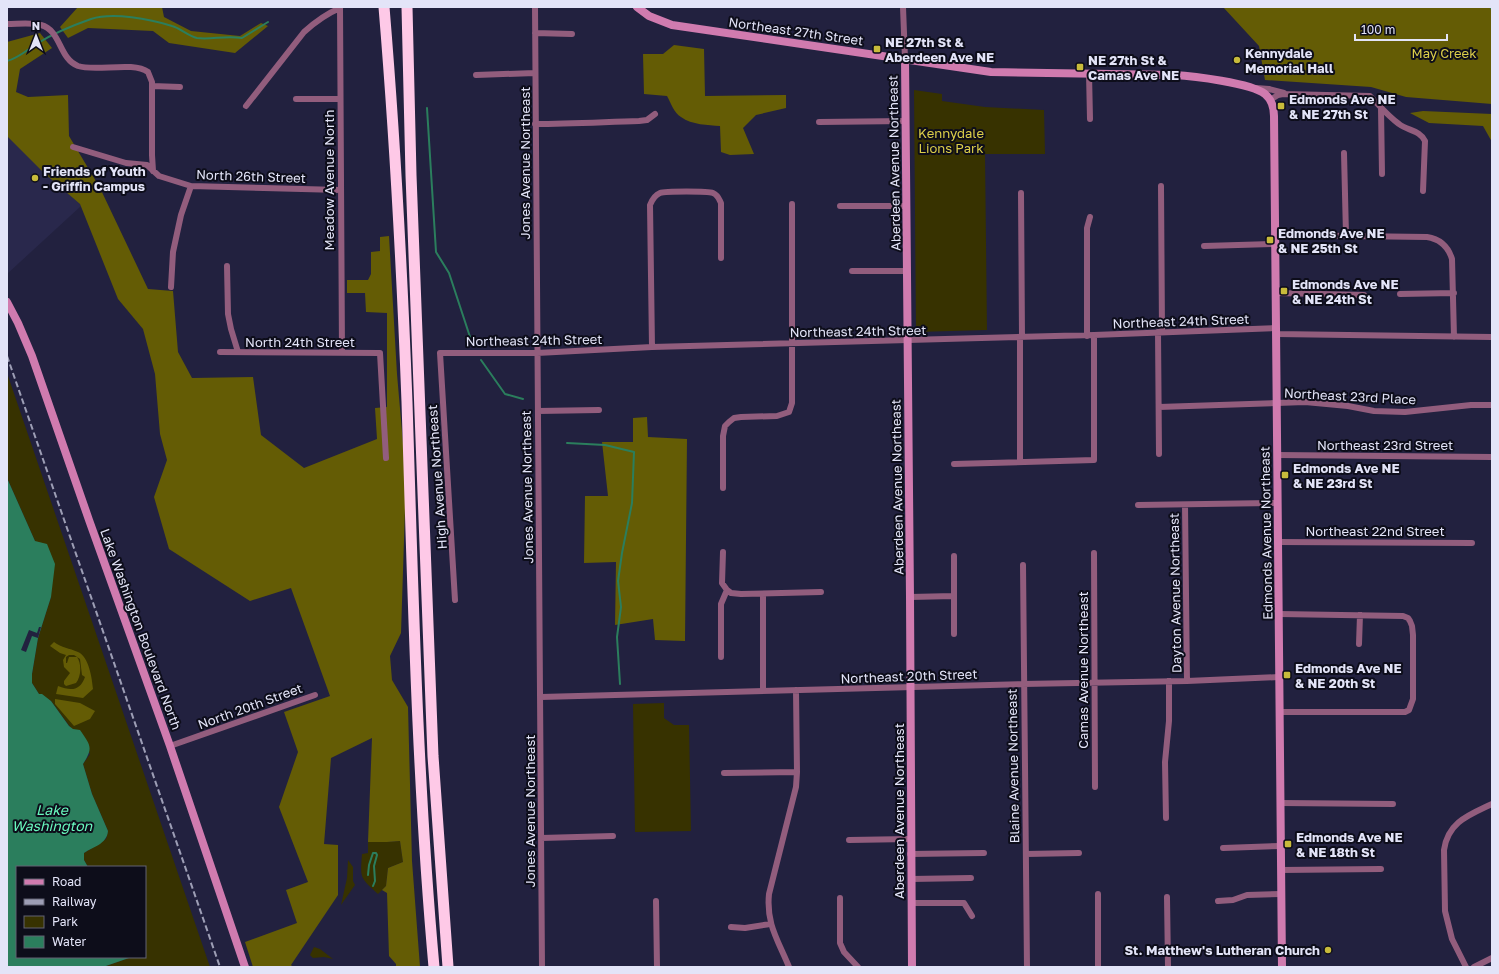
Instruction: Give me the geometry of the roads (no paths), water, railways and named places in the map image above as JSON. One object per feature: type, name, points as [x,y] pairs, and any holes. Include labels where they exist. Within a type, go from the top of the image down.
[{"type":"highway","points":[[384,7],[394,132]]},
{"type":"highway","points":[[390,7],[394,132],[407,401],[420,762],[433,967]]},
{"type":"highway","points":[[407,7],[411,174],[433,756],[448,967]]},
{"type":"highway","points":[[411,174],[414,7]]},
{"type":"highway","points":[[442,884],[454,967]]},
{"type":"street","points":[[246,106],[304,32],[318,19],[340,7]]},
{"type":"street","name":"Meadow Avenue North","points":[[340,7],[342,353]]},
{"type":"street","name":"Jones Avenue Northeast","points":[[535,7],[542,967]]},
{"type":"street","name":"Northeast 27th Street","points":[[637,7],[648,16],[672,25],[992,72],[1188,76],[1252,88],[1269,89],[1288,94]]},
{"type":"street","name":"Aberdeen Avenue Northeast","points":[[903,7],[906,121],[912,967]]},
{"type":"street","points":[[7,24],[42,25],[54,34],[70,60],[78,66],[140,68],[145,70],[150,76],[152,86],[152,155],[154,171]]},
{"type":"street","points":[[535,33],[572,34]]},
{"type":"street","points":[[476,75],[535,73]]},
{"type":"street","points":[[1089,73],[1090,119]]},
{"type":"street","points":[[152,86],[180,87]]},
{"type":"street","name":"Northeast 27th Street","points":[[1252,88],[1263,93],[1270,100],[1281,94],[1370,96],[1399,124],[1422,135],[1424,141],[1423,191]]},
{"type":"street","points":[[296,99],[340,99]]},
{"type":"street","name":"Edmonds Avenue Northeast","points":[[1270,100],[1274,109],[1276,244],[1276,403],[1282,967]]},
{"type":"street","points":[[1381,108],[1382,174]]},
{"type":"street","points":[[535,124],[639,121],[646,120],[655,114]]},
{"type":"street","points":[[819,122],[906,121]]},
{"type":"street","name":"North 26th Street","points":[[73,147],[132,165],[147,165],[159,176],[191,186],[340,190]]},
{"type":"street","points":[[1344,153],[1346,235]]},
{"type":"street","points":[[171,287],[173,252],[181,215],[191,186]]},
{"type":"street","points":[[1159,454],[1161,186]]},
{"type":"street","points":[[652,348],[650,205],[654,197],[658,194],[666,192],[708,192],[717,196],[721,203],[721,258]]},
{"type":"street","points":[[1020,462],[1021,193]]},
{"type":"street","points":[[723,488],[723,436],[725,426],[734,418],[777,416],[789,412],[793,398],[792,204]]},
{"type":"street","points":[[840,206],[906,206]]},
{"type":"street","points":[[954,464],[1094,460],[1087,228],[1090,216]]},
{"type":"street","points":[[1275,235],[1346,235],[1433,238],[1445,245],[1450,251],[1452,259],[1454,337]]},
{"type":"street","points":[[1204,246],[1276,244]]},
{"type":"street","points":[[227,266],[228,314],[238,352]]},
{"type":"street","points":[[852,271],[907,271]]},
{"type":"street","points":[[1276,293],[1364,295]]},
{"type":"street","points":[[1400,294],[1454,293]]},
{"type":"street","name":"Lake Washington Boulevard North","points":[[7,302],[32,356],[170,746],[245,967]]},
{"type":"street","name":"Northeast 24th Street","points":[[440,353],[537,353],[793,343],[1090,336],[1160,332],[1276,331],[1492,337]]},
{"type":"street","name":"North 24th Street","points":[[220,352],[380,353],[386,458]]},
{"type":"street","name":"High Avenue Northeast","points":[[440,353],[456,600]]},
{"type":"street","name":"Northeast 23rd Place","points":[[1159,407],[1276,403],[1328,403],[1374,411],[1405,412],[1471,405],[1492,405]]},
{"type":"street","points":[[538,411],[599,410]]},
{"type":"street","name":"Northeast 23rd Street","points":[[1277,455],[1492,457]]},
{"type":"street","points":[[1138,505],[1278,503]]},
{"type":"street","name":"Dayton Avenue Northeast","points":[[1186,505],[1187,681]]},
{"type":"street","name":"Northeast 22nd Street","points":[[1278,542],[1472,543]]},
{"type":"street","points":[[723,552],[722,583],[727,590],[736,594],[821,592]]},
{"type":"street","name":"Camas Avenue Northeast","points":[[1094,553],[1095,787]]},
{"type":"street","points":[[954,556],[954,634]]},
{"type":"street","name":"Blaine Avenue Northeast","points":[[1023,565],[1027,967]]},
{"type":"street","points":[[721,657],[721,604],[727,590]]},
{"type":"street","points":[[762,594],[763,691]]},
{"type":"street","points":[[910,597],[954,596]]},
{"type":"street","points":[[1279,614],[1403,616],[1408,618],[1412,626],[1413,635],[1413,699],[1409,710],[1401,712],[1280,712]]},
{"type":"street","points":[[1359,644],[1360,615]]},
{"type":"street","name":"Northeast 20th Street","points":[[540,697],[1094,682],[1187,681],[1279,677]]},
{"type":"street","name":"Dayton Avenue Northeast","points":[[1166,818],[1165,762],[1170,721],[1169,681]]},
{"type":"street","points":[[789,967],[770,924],[768,905],[769,894],[796,787],[796,690]]},
{"type":"street","name":"North 20th Street","points":[[170,746],[315,695]]},
{"type":"street","points":[[724,773],[797,772]]},
{"type":"street","points":[[1280,803],[1393,804]]},
{"type":"street","points":[[1466,967],[1452,939],[1445,911],[1445,842],[1449,834],[1459,822],[1492,804]]},
{"type":"street","points":[[541,838],[613,836]]},
{"type":"street","points":[[849,840],[910,839]]},
{"type":"street","points":[[1223,848],[1280,846]]},
{"type":"street","points":[[1026,854],[1079,853]]},
{"type":"street","points":[[910,854],[984,854]]},
{"type":"street","points":[[1281,870],[1381,870]]},
{"type":"street","points":[[911,879],[971,878]]},
{"type":"street","points":[[1098,894],[1098,967]]},
{"type":"street","points":[[1218,900],[1232,900],[1247,895],[1281,894]]},
{"type":"street","points":[[1167,897],[1168,967]]},
{"type":"street","points":[[840,898],[840,943],[844,952],[858,967]]},
{"type":"street","points":[[656,901],[657,967]]},
{"type":"street","points":[[911,903],[964,903],[972,916]]},
{"type":"street","points":[[731,926],[745,928],[770,924]]},
{"type":"street","points":[[1474,967],[1492,958]]},
{"type":"water","name":"Lake Washington","points":[[7,478],[35,541],[47,544],[55,564],[51,597],[38,638],[32,683],[39,694],[42,694],[51,701],[69,726],[73,729],[80,730],[88,743],[90,750],[83,764],[92,794],[108,831],[105,839],[99,845],[84,853],[84,860],[87,866],[16,866],[16,958],[129,958],[103,967],[7,967]]},
{"type":"waterway","points":[[7,61],[19,56],[38,43],[57,33],[84,21],[100,17],[132,17],[163,23],[197,38],[242,38],[268,22]]},
{"type":"waterway","points":[[427,108],[436,252],[449,273],[473,346]]},
{"type":"waterway","points":[[481,360],[505,394],[523,399]]},
{"type":"waterway","points":[[567,443],[605,445],[634,452],[632,503],[618,581],[621,607],[617,637],[620,684]]},
{"type":"waterway","points":[[368,875],[369,865],[373,853],[376,853],[377,855],[374,866],[375,881],[373,886]]},
{"type":"railway","points":[[7,356],[220,967]]},
{"type":"place","name":"NE 27th St & Aberdeen Ave NE","points":[[877,49]]},
{"type":"place","name":"Kennydale Memorial Hall","points":[[1237,60]]},
{"type":"place","name":"NE 27th St & Camas Ave NE","points":[[1080,67]]},
{"type":"place","name":"Edmonds Ave NE & NE 27th St","points":[[1281,106]]},
{"type":"place","name":"Friends of Youth - Griffin Campus","points":[[35,178]]},
{"type":"place","name":"Edmonds Ave NE & NE 25th St","points":[[1270,240]]},
{"type":"place","name":"Edmonds Ave NE & NE 24th St","points":[[1284,291]]},
{"type":"place","name":"Edmonds Ave NE & NE 23rd St","points":[[1285,475]]},
{"type":"place","name":"Edmonds Ave NE & NE 20th St","points":[[1287,675]]},
{"type":"place","name":"Edmonds Ave NE & NE 18th St","points":[[1288,844]]},
{"type":"place","name":"St. Matthew's Lutheran Church","points":[[1328,950]]},
{"type":"park label","name":"May Creek","points":[[1444,53]]},
{"type":"park label","name":"Kennydale Lions Park","points":[[951,140]]}]
